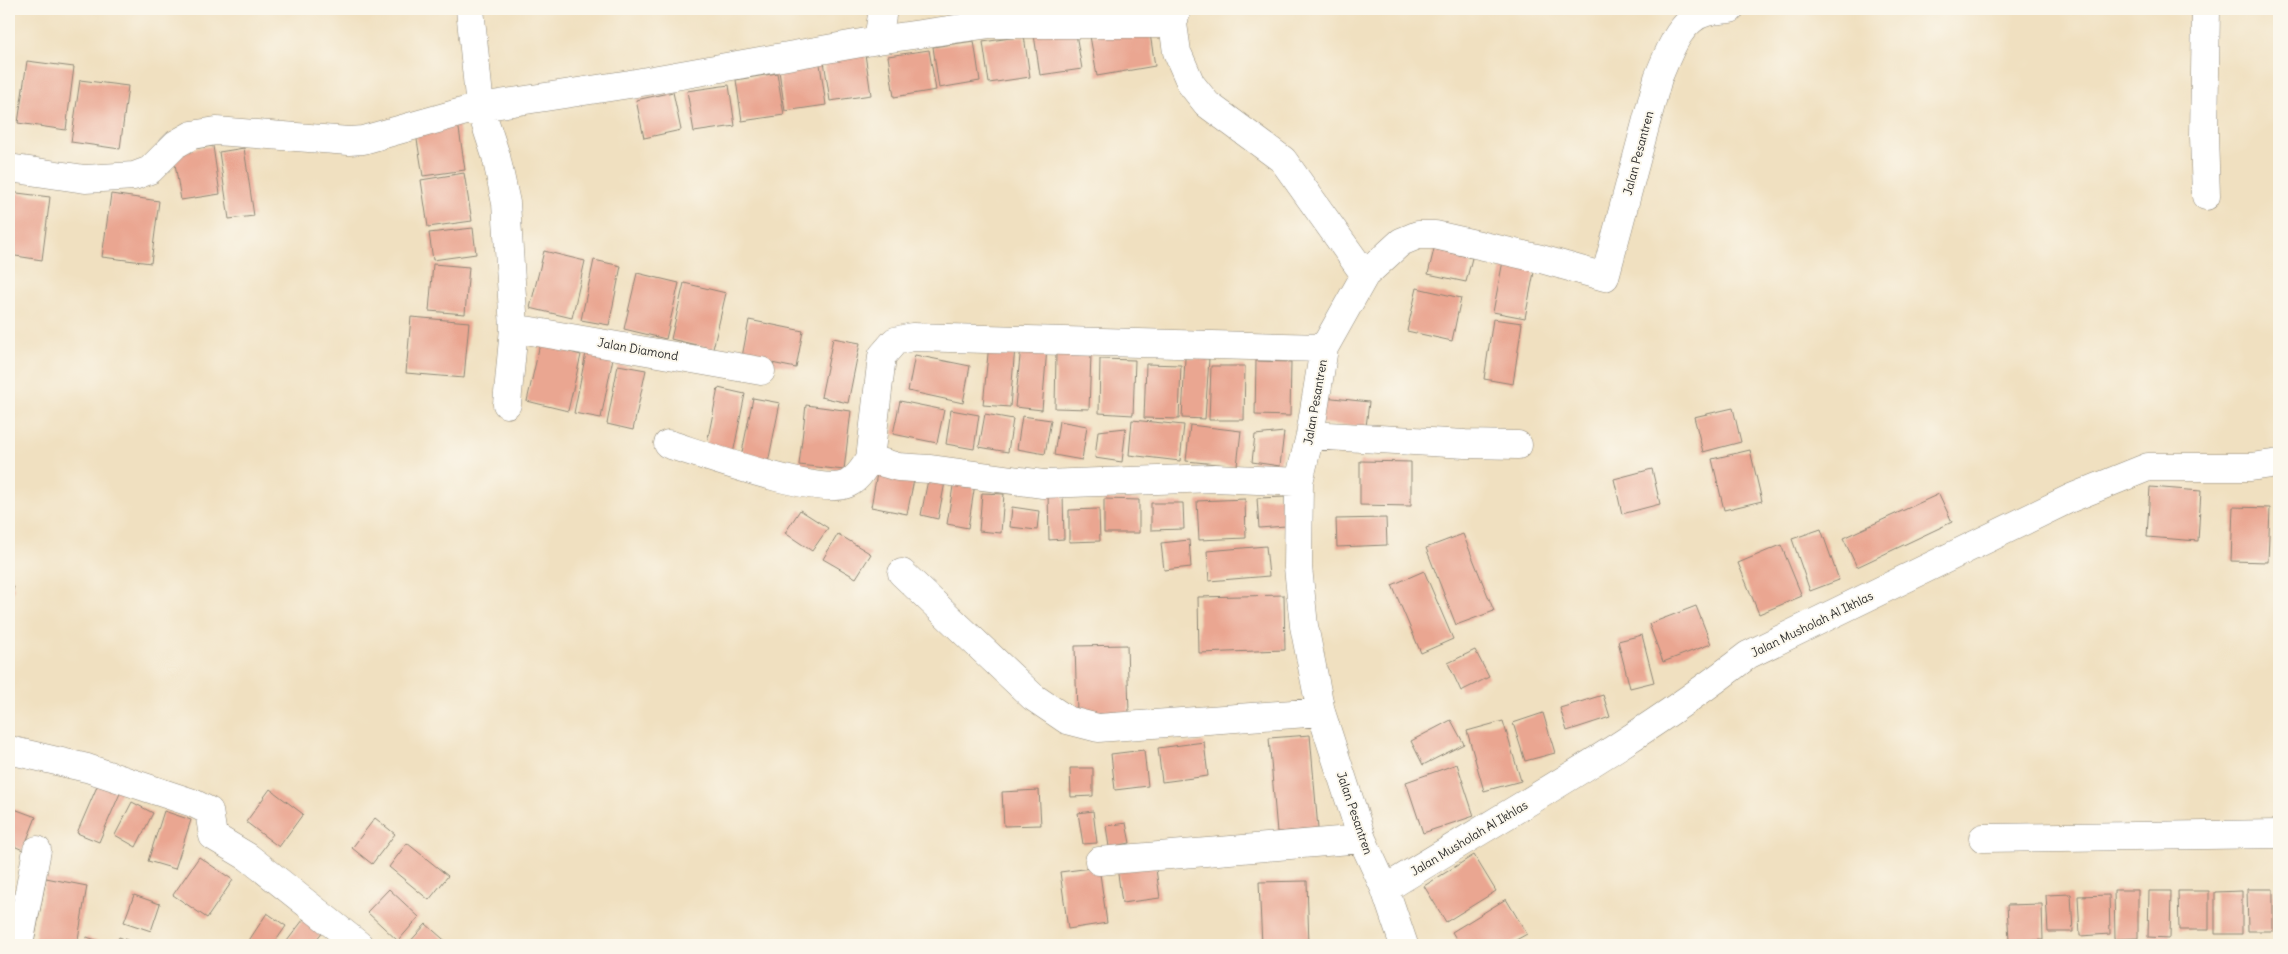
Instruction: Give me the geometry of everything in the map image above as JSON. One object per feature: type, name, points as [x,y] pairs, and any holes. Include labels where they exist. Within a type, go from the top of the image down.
[{"type":"street","points":[[470,9],[480,107],[496,156],[506,203],[514,328],[507,404]]},
{"type":"street","points":[[878,40],[883,9]]},
{"type":"street","name":"Jalan Pesantren","points":[[1404,945],[1385,889],[1362,839],[1321,712],[1304,626],[1298,567],[1299,482],[1310,435],[1324,348],[1365,275],[1401,242],[1418,235],[1435,235],[1541,259],[1605,277],[1658,78],[1669,52],[1686,23],[1705,12],[1730,9]]},
{"type":"street","points":[[2206,9],[2204,136],[2206,196]]},
{"type":"street","points":[[9,168],[39,174],[85,179],[134,176],[150,170],[176,144],[192,135],[216,131],[349,141],[363,140],[480,107],[630,84],[878,40],[990,24],[1175,16],[1177,52],[1191,84],[1208,104],[1283,160],[1365,275]]},
{"type":"street","name":"Jalan Diamond","points":[[514,328],[761,371]]},
{"type":"street","points":[[668,444],[755,472],[817,486],[836,488],[846,485],[857,478],[870,459],[882,356],[895,341],[912,338],[1324,348]]},
{"type":"street","points":[[1310,435],[1465,444],[1518,445]]},
{"type":"street","points":[[870,459],[898,467],[929,469],[1043,484],[1215,478],[1299,482]]},
{"type":"street","name":"Jalan Musholah Al Ikhlas","points":[[1385,889],[1572,777],[1712,683],[1748,655],[2071,498],[2148,467],[2251,467],[2279,463]]},
{"type":"street","points":[[902,573],[1034,697],[1067,720],[1098,728],[1321,712]]},
{"type":"street","points":[[9,750],[88,768],[193,803],[209,811],[213,836],[248,856],[359,945]]},
{"type":"street","points":[[1983,838],[2279,834]]},
{"type":"street","points":[[1099,860],[1362,839]]},
{"type":"street","points":[[19,945],[37,850]]},
{"type":"building","points":[[1149,27],[1155,66],[1097,76],[1090,36]]},
{"type":"building","points":[[1075,28],[1082,69],[1040,75],[1034,35]]},
{"type":"building","points":[[1024,36],[1030,77],[989,83],[983,42]]},
{"type":"building","points":[[974,41],[980,81],[939,88],[933,47]]},
{"type":"building","points":[[929,50],[936,90],[894,97],[888,56]]},
{"type":"building","points":[[865,54],[871,95],[830,101],[824,61]]},
{"type":"building","points":[[27,61],[74,67],[66,130],[18,123]]},
{"type":"building","points":[[820,64],[826,105],[785,111],[779,71]]},
{"type":"building","points":[[777,73],[784,115],[742,121],[736,80]]},
{"type":"building","points":[[80,80],[128,86],[120,149],[71,142]]},
{"type":"building","points":[[729,85],[735,126],[694,132],[687,91]]},
{"type":"building","points":[[673,92],[681,130],[644,138],[636,100]]},
{"type":"building","points":[[458,122],[465,170],[423,176],[415,128]]},
{"type":"building","points":[[213,146],[220,194],[181,200],[173,152]]},
{"type":"building","points":[[244,148],[254,216],[229,219],[219,152]]},
{"type":"building","points":[[464,173],[472,221],[428,227],[421,180]]},
{"type":"building","points":[[9,192],[50,197],[42,260],[9,255]]},
{"type":"building","points":[[111,194],[159,201],[151,263],[102,257]]},
{"type":"building","points":[[473,228],[476,254],[433,260],[429,233]]},
{"type":"building","points":[[1434,249],[1472,258],[1466,282],[1428,274]]},
{"type":"building","points":[[544,251],[585,261],[572,318],[530,308]]},
{"type":"building","points":[[1504,256],[1536,262],[1525,318],[1493,312]]},
{"type":"building","points":[[594,260],[621,266],[609,325],[581,320]]},
{"type":"building","points":[[433,264],[469,267],[465,314],[429,311]]},
{"type":"building","points":[[637,273],[679,283],[666,339],[624,329]]},
{"type":"building","points":[[684,283],[726,293],[713,349],[671,339]]},
{"type":"building","points":[[1417,288],[1461,298],[1452,341],[1407,331]]},
{"type":"building","points":[[411,317],[469,322],[464,378],[406,373]]},
{"type":"building","points":[[1493,319],[1522,323],[1513,384],[1484,379]]},
{"type":"building","points":[[749,320],[803,331],[796,368],[742,357]]},
{"type":"building","points":[[833,338],[860,343],[848,403],[821,397]]},
{"type":"building","points":[[540,344],[581,355],[568,411],[527,401]]},
{"type":"building","points":[[989,344],[1015,347],[1010,407],[983,405]]},
{"type":"building","points":[[1021,346],[1047,348],[1042,410],[1015,407]]},
{"type":"building","points":[[586,353],[613,358],[601,418],[574,413]]},
{"type":"building","points":[[1056,354],[1091,355],[1089,409],[1055,408]]},
{"type":"building","points":[[915,355],[970,366],[963,403],[908,391]]},
{"type":"building","points":[[1185,358],[1209,359],[1205,419],[1182,418]]},
{"type":"building","points":[[1100,359],[1135,360],[1133,415],[1099,413]]},
{"type":"building","points":[[1256,361],[1291,362],[1290,416],[1255,415]]},
{"type":"building","points":[[1146,364],[1181,365],[1179,419],[1144,418]]},
{"type":"building","points":[[618,365],[646,370],[633,430],[607,424]]},
{"type":"building","points":[[1211,366],[1245,366],[1244,420],[1209,420]]},
{"type":"building","points":[[718,388],[745,394],[733,454],[706,448]]},
{"type":"building","points":[[1324,397],[1369,402],[1366,427],[1321,423]]},
{"type":"building","points":[[753,398],[780,403],[768,463],[741,457]]},
{"type":"building","points":[[900,401],[944,410],[937,443],[893,434]]},
{"type":"building","points":[[806,405],[851,411],[844,470],[799,465]]},
{"type":"building","points":[[1733,408],[1741,442],[1703,452],[1694,417]]},
{"type":"building","points":[[951,410],[979,415],[974,449],[946,444]]},
{"type":"building","points":[[985,414],[1013,419],[1008,452],[979,447]]},
{"type":"building","points":[[1022,416],[1051,420],[1045,454],[1017,449]]},
{"type":"building","points":[[1132,420],[1184,425],[1180,461],[1129,455]]},
{"type":"building","points":[[1059,421],[1087,426],[1082,460],[1054,455]]},
{"type":"building","points":[[1190,425],[1241,431],[1237,466],[1186,461]]},
{"type":"building","points":[[1126,428],[1122,462],[1095,458],[1098,431]]},
{"type":"building","points":[[1284,432],[1280,466],[1252,462],[1255,435]]},
{"type":"building","points":[[1750,450],[1762,501],[1724,510],[1712,459]]},
{"type":"building","points":[[1360,461],[1411,462],[1411,506],[1360,505]]},
{"type":"building","points":[[878,468],[915,475],[907,514],[871,507]]},
{"type":"building","points":[[1652,469],[1660,504],[1622,514],[1614,479]]},
{"type":"building","points":[[928,480],[945,482],[938,519],[921,515]]},
{"type":"building","points":[[954,480],[975,484],[968,528],[947,524]]},
{"type":"building","points":[[2150,487],[2201,491],[2198,541],[2147,537]]},
{"type":"building","points":[[982,493],[1004,494],[1001,533],[979,531]]},
{"type":"building","points":[[1048,493],[1063,493],[1064,539],[1049,540]]},
{"type":"building","points":[[1939,494],[1952,522],[1857,567],[1843,538]]},
{"type":"building","points":[[1285,497],[1286,526],[1259,528],[1257,498]]},
{"type":"building","points":[[1104,499],[1139,500],[1139,533],[1104,533]]},
{"type":"building","points":[[1245,499],[1246,538],[1199,540],[1197,501]]},
{"type":"building","points":[[1151,503],[1183,503],[1184,529],[1151,530]]},
{"type":"building","points":[[1012,507],[1039,511],[1037,530],[1010,527]]},
{"type":"building","points":[[2233,507],[2270,508],[2268,562],[2231,561]]},
{"type":"building","points":[[1099,509],[1100,541],[1069,542],[1069,510]]},
{"type":"building","points":[[800,510],[828,528],[812,551],[785,533]]},
{"type":"building","points":[[1386,518],[1387,545],[1337,547],[1336,519]]},
{"type":"building","points":[[1821,529],[1839,580],[1810,591],[1792,539]]},
{"type":"building","points":[[838,534],[871,554],[856,578],[823,559]]},
{"type":"building","points":[[1463,534],[1494,611],[1456,625],[1426,548]]},
{"type":"building","points":[[1189,540],[1191,567],[1164,570],[1161,543]]},
{"type":"building","points":[[1781,545],[1802,596],[1759,614],[1738,563]]},
{"type":"building","points":[[1266,546],[1269,576],[1209,581],[1207,551]]},
{"type":"building","points":[[1424,571],[1453,639],[1421,653],[1392,585]]},
{"type":"building","points":[[9,585],[14,587],[9,602]]},
{"type":"building","points":[[1284,595],[1285,650],[1199,653],[1198,597]]},
{"type":"building","points":[[1696,606],[1711,644],[1663,662],[1649,624]]},
{"type":"building","points":[[1642,635],[1654,682],[1630,688],[1618,641]]},
{"type":"building","points":[[1127,645],[1129,713],[1077,714],[1075,646]]},
{"type":"building","points":[[1475,650],[1489,677],[1461,691],[1448,663]]},
{"type":"building","points":[[1603,695],[1610,717],[1567,731],[1560,708]]},
{"type":"building","points":[[1543,713],[1555,753],[1525,761],[1513,723]]},
{"type":"building","points":[[1451,720],[1464,744],[1423,765],[1411,741]]},
{"type":"building","points":[[1503,721],[1521,781],[1484,791],[1467,731]]},
{"type":"building","points":[[1310,735],[1318,829],[1277,832],[1269,738]]},
{"type":"building","points":[[1204,742],[1208,776],[1162,782],[1158,748]]},
{"type":"building","points":[[1144,750],[1148,786],[1115,790],[1111,754]]},
{"type":"building","points":[[1457,764],[1474,816],[1423,833],[1406,782]]},
{"type":"building","points":[[1070,768],[1093,768],[1093,796],[1071,797]]},
{"type":"building","points":[[102,775],[124,784],[99,842],[77,833]]},
{"type":"building","points":[[270,789],[303,814],[279,847],[246,822]]},
{"type":"building","points":[[1039,790],[1041,825],[1004,826],[1002,792]]},
{"type":"building","points":[[132,802],[153,813],[136,847],[115,835]]},
{"type":"building","points":[[9,807],[36,817],[23,850],[9,844]]},
{"type":"building","points":[[164,811],[191,820],[175,869],[148,861]]},
{"type":"building","points":[[1093,811],[1097,843],[1083,844],[1078,813]]},
{"type":"building","points":[[375,818],[395,834],[372,864],[352,848]]},
{"type":"building","points":[[1126,823],[1130,843],[1109,847],[1106,826]]},
{"type":"building","points":[[407,843],[448,876],[429,900],[389,867]]},
{"type":"building","points":[[1474,855],[1496,891],[1446,922],[1424,886]]},
{"type":"building","points":[[199,857],[233,880],[207,918],[173,895]]},
{"type":"building","points":[[1155,862],[1160,898],[1122,903],[1117,867]]},
{"type":"building","points":[[1099,867],[1107,923],[1068,929],[1060,872]]},
{"type":"building","points":[[46,878],[87,886],[77,945],[52,945],[34,942]]},
{"type":"building","points":[[1307,881],[1309,945],[1262,945],[1259,882]]},
{"type":"building","points":[[389,889],[419,917],[398,941],[367,912]]},
{"type":"building","points":[[2247,889],[2273,889],[2273,931],[2248,931]]},
{"type":"building","points":[[2114,890],[2138,890],[2138,938],[2115,939]]},
{"type":"building","points":[[2149,891],[2171,891],[2170,938],[2148,937]]},
{"type":"building","points":[[2178,891],[2209,891],[2209,930],[2179,930]]},
{"type":"building","points":[[2242,891],[2242,934],[2215,934],[2215,892]]},
{"type":"building","points":[[2071,894],[2073,932],[2048,932],[2046,895]]},
{"type":"building","points":[[134,895],[160,904],[151,931],[124,922]]},
{"type":"building","points":[[2109,895],[2110,934],[2080,936],[2078,896]]},
{"type":"building","points":[[1506,899],[1527,934],[1507,945],[1460,945],[1452,932]]},
{"type":"building","points":[[2042,904],[2043,940],[2009,941],[2007,905]]},
{"type":"building","points":[[267,913],[286,926],[273,945],[246,945]]},
{"type":"building","points":[[306,916],[324,930],[312,945],[284,945]]},
{"type":"building","points":[[426,924],[450,945],[407,945]]},
{"type":"building","points":[[87,937],[110,945],[84,945]]},
{"type":"building","points":[[119,937],[140,945],[116,945]]}]
